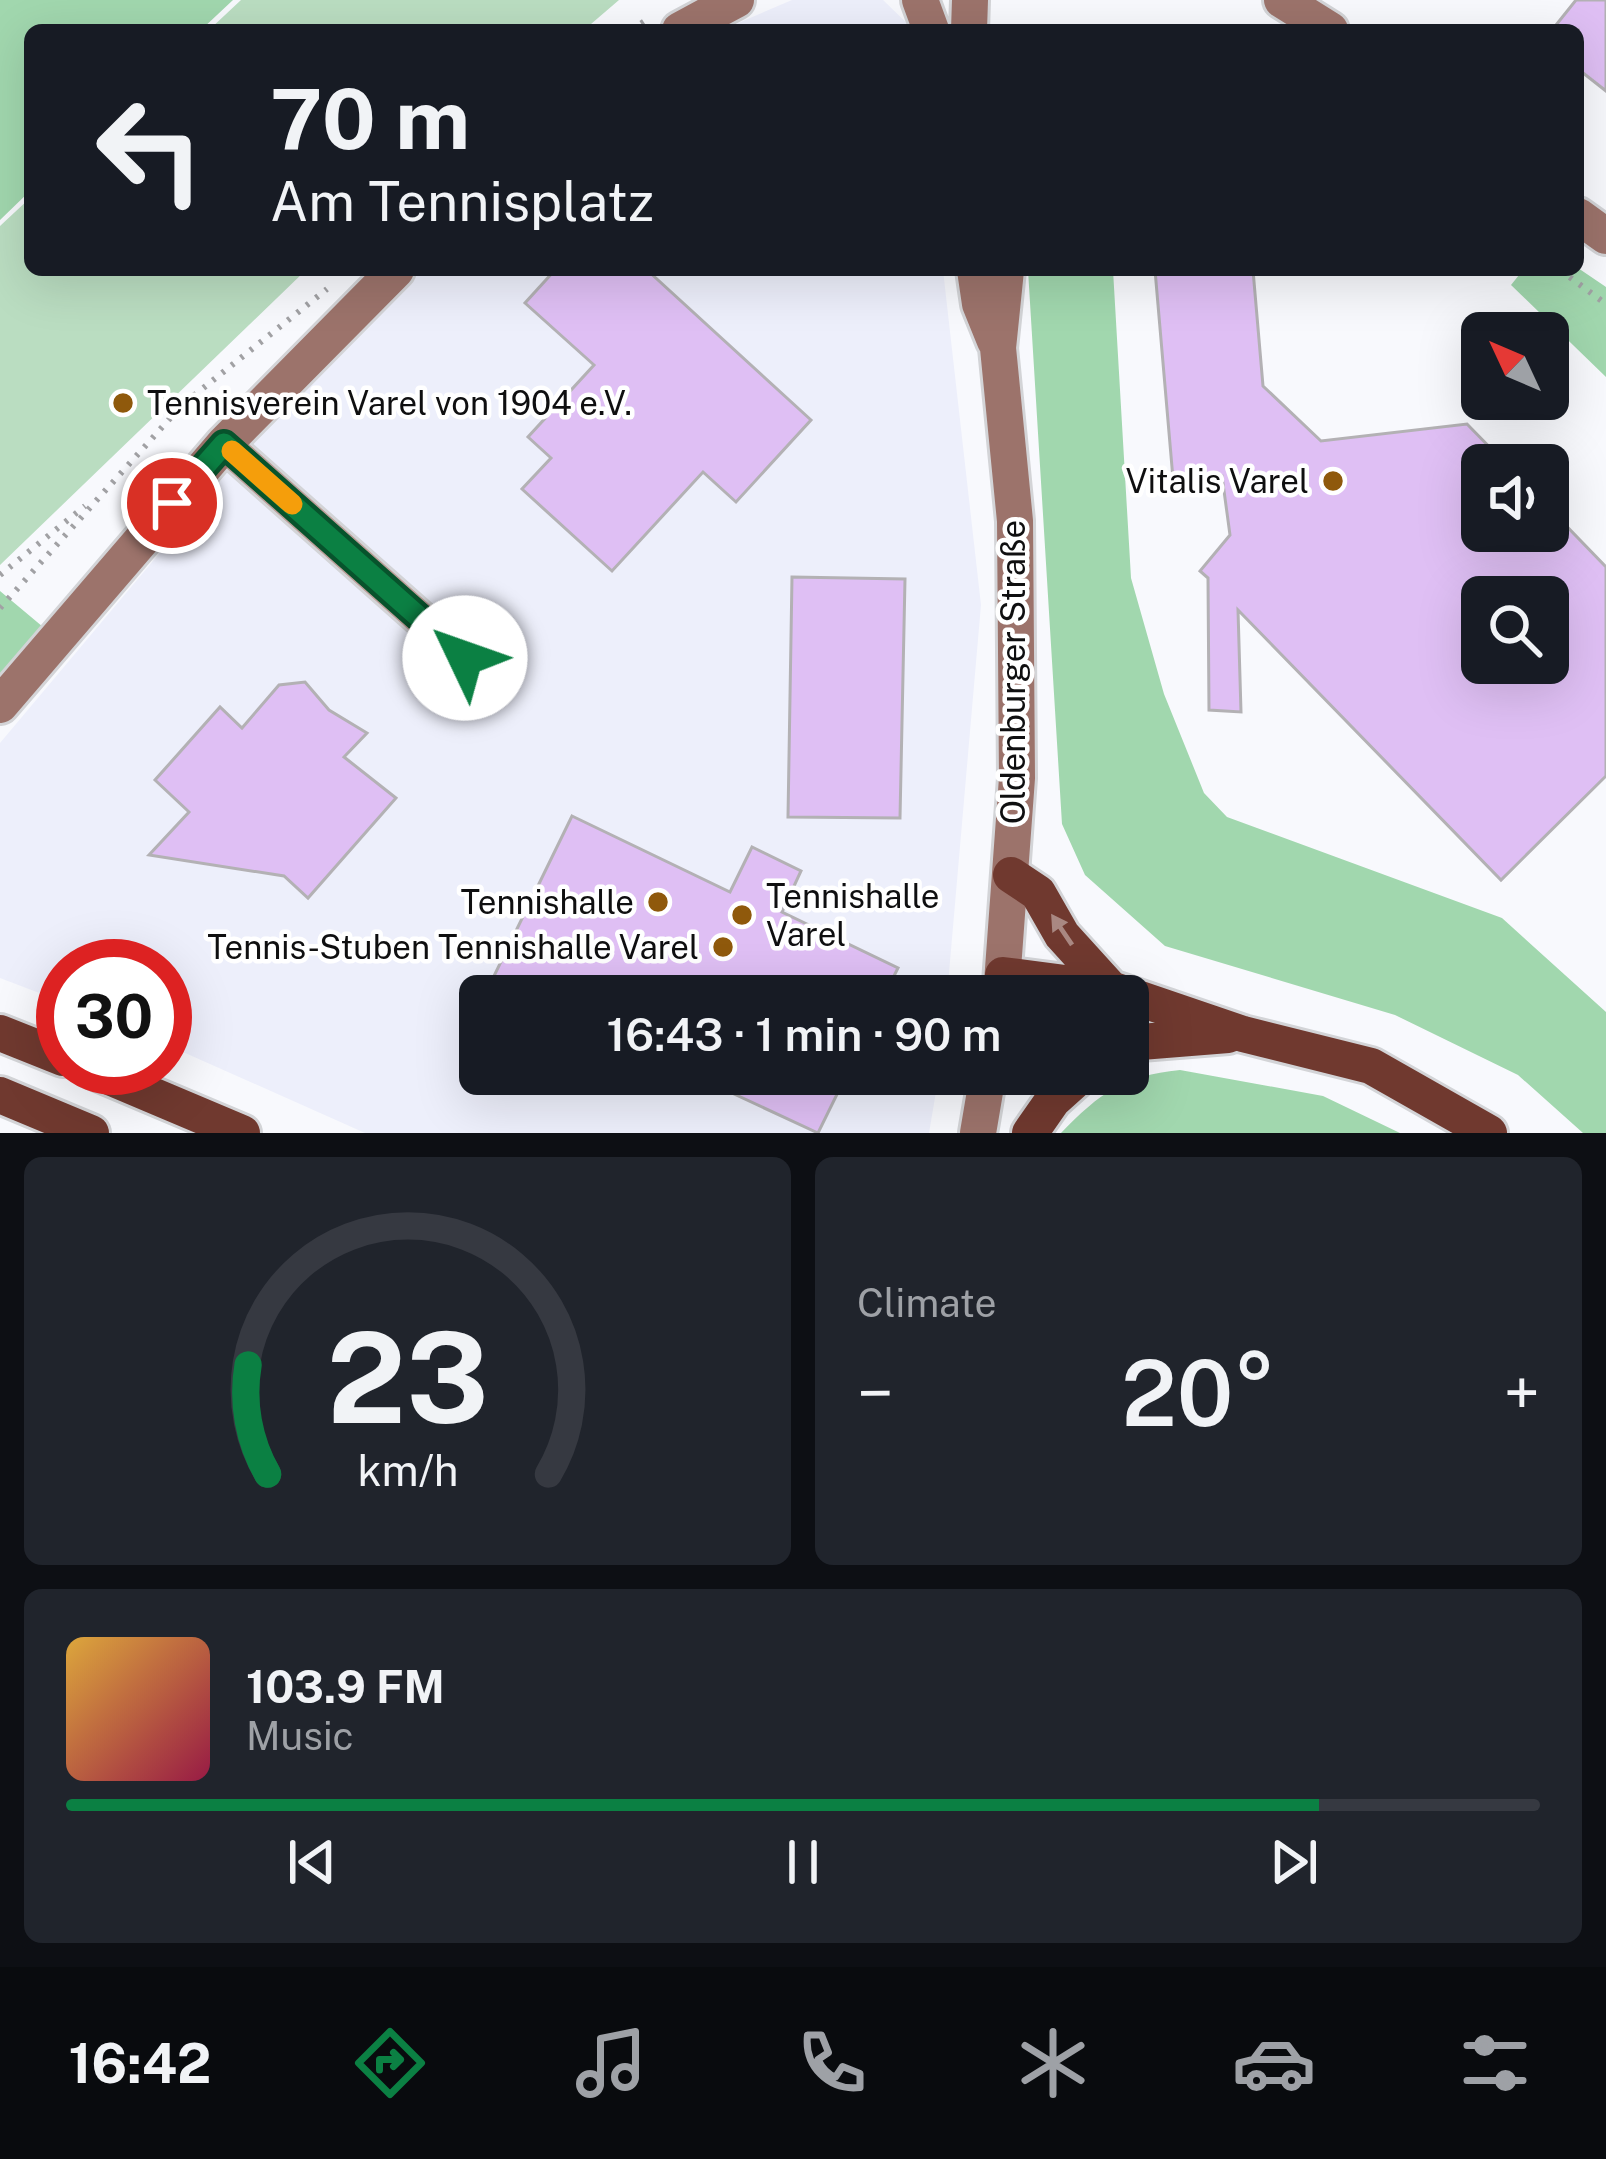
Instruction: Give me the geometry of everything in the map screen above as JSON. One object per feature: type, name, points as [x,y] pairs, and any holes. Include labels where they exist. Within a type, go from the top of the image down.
[{"type":"highway","points":[[1011,875],[1039,893],[1062,935],[1098,975]]},
{"type":"highway","points":[[1149,1002],[1243,1034],[1371,1066],[1489,1133]]},
{"type":"highway","points":[[0,1033],[36,1047]]},
{"type":"highway","points":[[1149,1041],[1243,1034]]},
{"type":"highway","points":[[0,1095],[91,1133]]},
{"type":"highway","points":[[152,1095],[242,1133]]},
{"type":"highway","points":[[1030,1133],[1059,1095]]},
{"type":"main road","points":[[691,24],[736,0]]},
{"type":"main road","points":[[1282,0],[1320,24]]},
{"type":"main road","points":[[0,705],[224,444],[390,276]]},
{"type":"main road","name":"Oldenburger Straße","points":[[976,276],[980,304],[998,348]]},
{"type":"main road","name":"Oldenburger Straße","points":[[1003,975],[1018,758],[1015,520],[998,348],[1005,276]]},
{"type":"main road","points":[[978,1133],[984,1095]]},
{"type":"street","points":[[224,444],[465,658]]},
{"type":"path","points":[[1568,276],[1606,304]]},
{"type":"path","points":[[0,608],[182,405],[335,283]]},
{"type":"path","points":[[0,575],[102,493]]},
{"type":"shaded area","points":[[792,0],[883,0],[908,24],[736,24]]},
{"type":"shaded area","points":[[415,276],[944,276],[981,605],[949,975],[459,975],[459,1095],[935,1095],[929,1133],[365,1133],[192,1056],[192,939],[36,939],[36,992],[0,978],[0,743],[279,411]]},
{"type":"green space","points":[[0,0],[233,0],[207,24],[24,24],[24,197],[0,220]]},
{"type":"green space","points":[[241,0],[619,0],[591,24],[215,24]]},
{"type":"green space","points":[[24,204],[24,276],[300,276],[0,565],[0,226]]},
{"type":"green space","points":[[1584,272],[1606,287],[1606,377],[1569,341],[1569,312],[1539,312],[1511,285],[1518,276],[1584,276]]},
{"type":"green space","points":[[1028,276],[1113,276],[1131,578],[1164,694],[1204,793],[1227,817],[1502,918],[1606,1012],[1606,1133],[1583,1133],[1518,1075],[1395,1015],[1165,946],[1085,875],[1062,824]]},
{"type":"green space","points":[[0,591],[49,632],[0,674]]},
{"type":"green space","points":[[1180,1070],[1323,1096],[1400,1133],[1061,1133],[1105,1095],[1149,1095],[1149,1076]]},
{"type":"building","points":[[1576,0],[1606,0],[1606,91],[1584,74],[1584,24],[1557,24]]},
{"type":"building","points":[[550,276],[654,276],[811,420],[736,502],[703,472],[612,571],[522,489],[551,458],[528,437],[594,365],[525,303]]},
{"type":"building","points":[[1156,276],[1254,276],[1263,386],[1321,441],[1467,424],[1487,444],[1461,444],[1461,552],[1569,552],[1569,529],[1606,567],[1606,776],[1501,880],[1238,610],[1241,712],[1209,710],[1208,578],[1200,571],[1230,535],[1222,476],[1173,479]]},
{"type":"building","points":[[792,577],[905,579],[900,818],[788,817]]},
{"type":"building","points":[[305,682],[329,710],[367,733],[344,757],[396,798],[308,898],[284,876],[149,855],[189,812],[155,780],[220,707],[242,728],[279,685]]},
{"type":"building","name":"Tennishalle","points":[[572,816],[730,892],[752,847],[801,871],[782,912],[898,968],[894,975],[494,975]]},
{"type":"building","points":[[736,1095],[837,1095],[818,1133]]},
{"type":"slow traffic","points":[[232,451],[292,504]]},
{"type":"place","name":"Tennisverein Varel von 1904 e.V.","points":[[123,403]]},
{"type":"place","name":"Vitalis Varel","points":[[1333,481]]},
{"type":"place","name":"Tennishalle","points":[[658,902]]},
{"type":"place","name":"Tennishalle Varel","points":[[742,915]]},
{"type":"place","name":"Tennis-Stuben Tennishalle Varel","points":[[723,947]]},
{"type":"route","points":[[172,503],[224,444],[465,658]]}]
